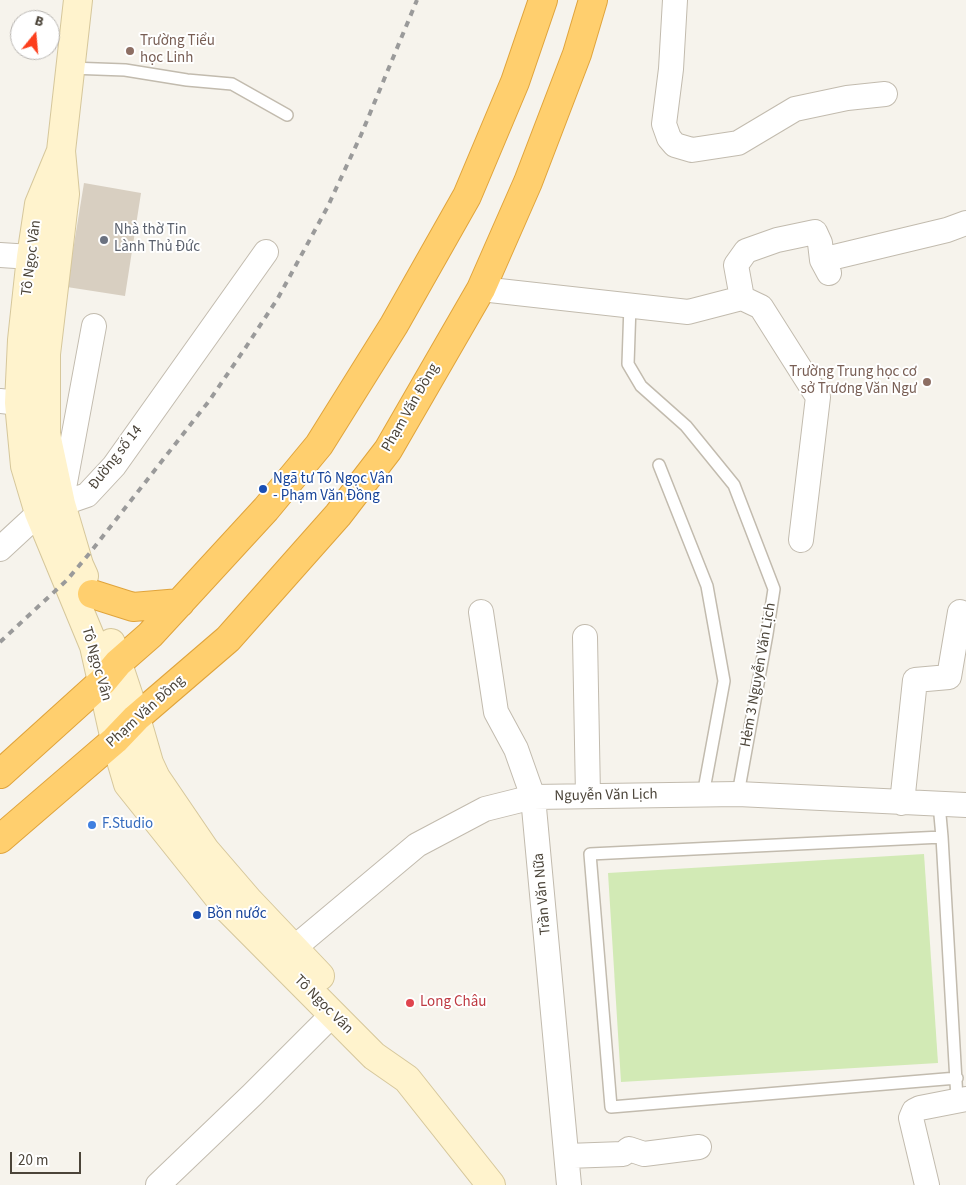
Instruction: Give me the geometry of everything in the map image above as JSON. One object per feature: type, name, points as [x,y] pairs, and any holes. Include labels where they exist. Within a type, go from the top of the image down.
[{"type":"highway","points":[[0,774],[150,635],[266,509],[319,446],[369,366],[467,196],[514,82],[543,0]]},
{"type":"highway","name":"Phạm Văn Đồng","points":[[0,838],[115,740],[136,718],[228,639],[338,514],[388,450],[481,289],[528,182],[576,54],[593,0]]},
{"type":"highway","points":[[92,594],[133,606],[180,603]]},
{"type":"main road","name":"Tô Ngọc Vân","points":[[78,0],[61,151],[65,194],[51,305],[46,364],[46,434],[50,508],[94,646],[136,718],[149,763],[156,778],[205,850],[248,900],[334,991],[397,1053],[407,1079]]},
{"type":"main road","name":"Tô Ngọc Vân","points":[[61,151],[39,204],[22,340],[10,402],[25,466],[50,508],[92,594],[110,672],[115,740],[128,784],[227,908],[374,1056],[407,1079],[491,1185]]},
{"type":"street","points":[[675,0],[671,69],[664,124],[669,138],[675,145],[692,150],[738,143],[795,109],[847,98],[885,94]]},
{"type":"street","points":[[742,298],[736,265],[746,251],[777,240],[815,232],[820,243],[825,266],[966,223]]},
{"type":"street","name":"Đường số 14","points":[[50,508],[87,495],[114,466],[266,252]]},
{"type":"street","points":[[0,254],[31,257]]},
{"type":"street","points":[[481,289],[630,304],[688,312],[742,298],[761,307],[818,397],[801,540]]},
{"type":"street","name":"Đường số 14","points":[[50,508],[94,326]]},
{"type":"street","points":[[0,549],[50,508]]},
{"type":"street","name":"Trần Văn Nữa","points":[[482,612],[496,712],[516,749],[533,797],[569,1185]]},
{"type":"street","points":[[902,803],[915,680],[949,677],[960,612]]},
{"type":"street","points":[[585,637],[588,796]]},
{"type":"street","name":"Nguyễn Văn Lịch","points":[[294,948],[417,845],[484,809],[533,797],[738,794],[966,805]]},
{"type":"street","points":[[158,1185],[332,1015]]},
{"type":"street","points":[[927,1185],[911,1118],[914,1111],[960,1092]]},
{"type":"street","points":[[567,1156],[623,1154],[629,1149],[644,1154],[700,1147]]},
{"type":"lane","points":[[70,68],[125,70],[188,80],[232,84],[287,116]]},
{"type":"lane","name":"Hẻm 3 Nguyễn Văn Lịch","points":[[630,304],[628,364],[641,386],[686,426],[734,485],[774,589],[738,794]]},
{"type":"lane","points":[[659,465],[707,586],[724,681],[703,795]]},
{"type":"lane","points":[[939,804],[942,837],[960,1092],[611,1107],[590,854],[942,837]]},
{"type":"green space","points":[[924,854],[938,1063],[621,1082],[608,873]]},
{"type":"building","name":"Nhà thờ Tin Lành Thủ Đức","points":[[84,183],[141,193],[125,296],[67,287]]},
{"type":"railway","points":[[0,642],[67,580],[89,554],[209,401],[278,298],[327,208],[361,135],[417,0]]},
{"type":"place","name":"Trường Tiểu học Linh","points":[[130,51]]},
{"type":"place","name":"Nhà thờ Tin Lành Thủ Đức","points":[[104,240]]},
{"type":"place","name":"Trường Trung học cơ sở Trương Văn Ngư","points":[[927,382]]},
{"type":"place","name":"Ngã tư Tô Ngọc Vân - Phạm Văn Đồng","points":[[263,489]]},
{"type":"place","name":"F.Studio","points":[[92,825]]},
{"type":"place","name":"Bồn nước","points":[[197,915]]},
{"type":"place","name":"Long Châu","points":[[410,1003]]}]
